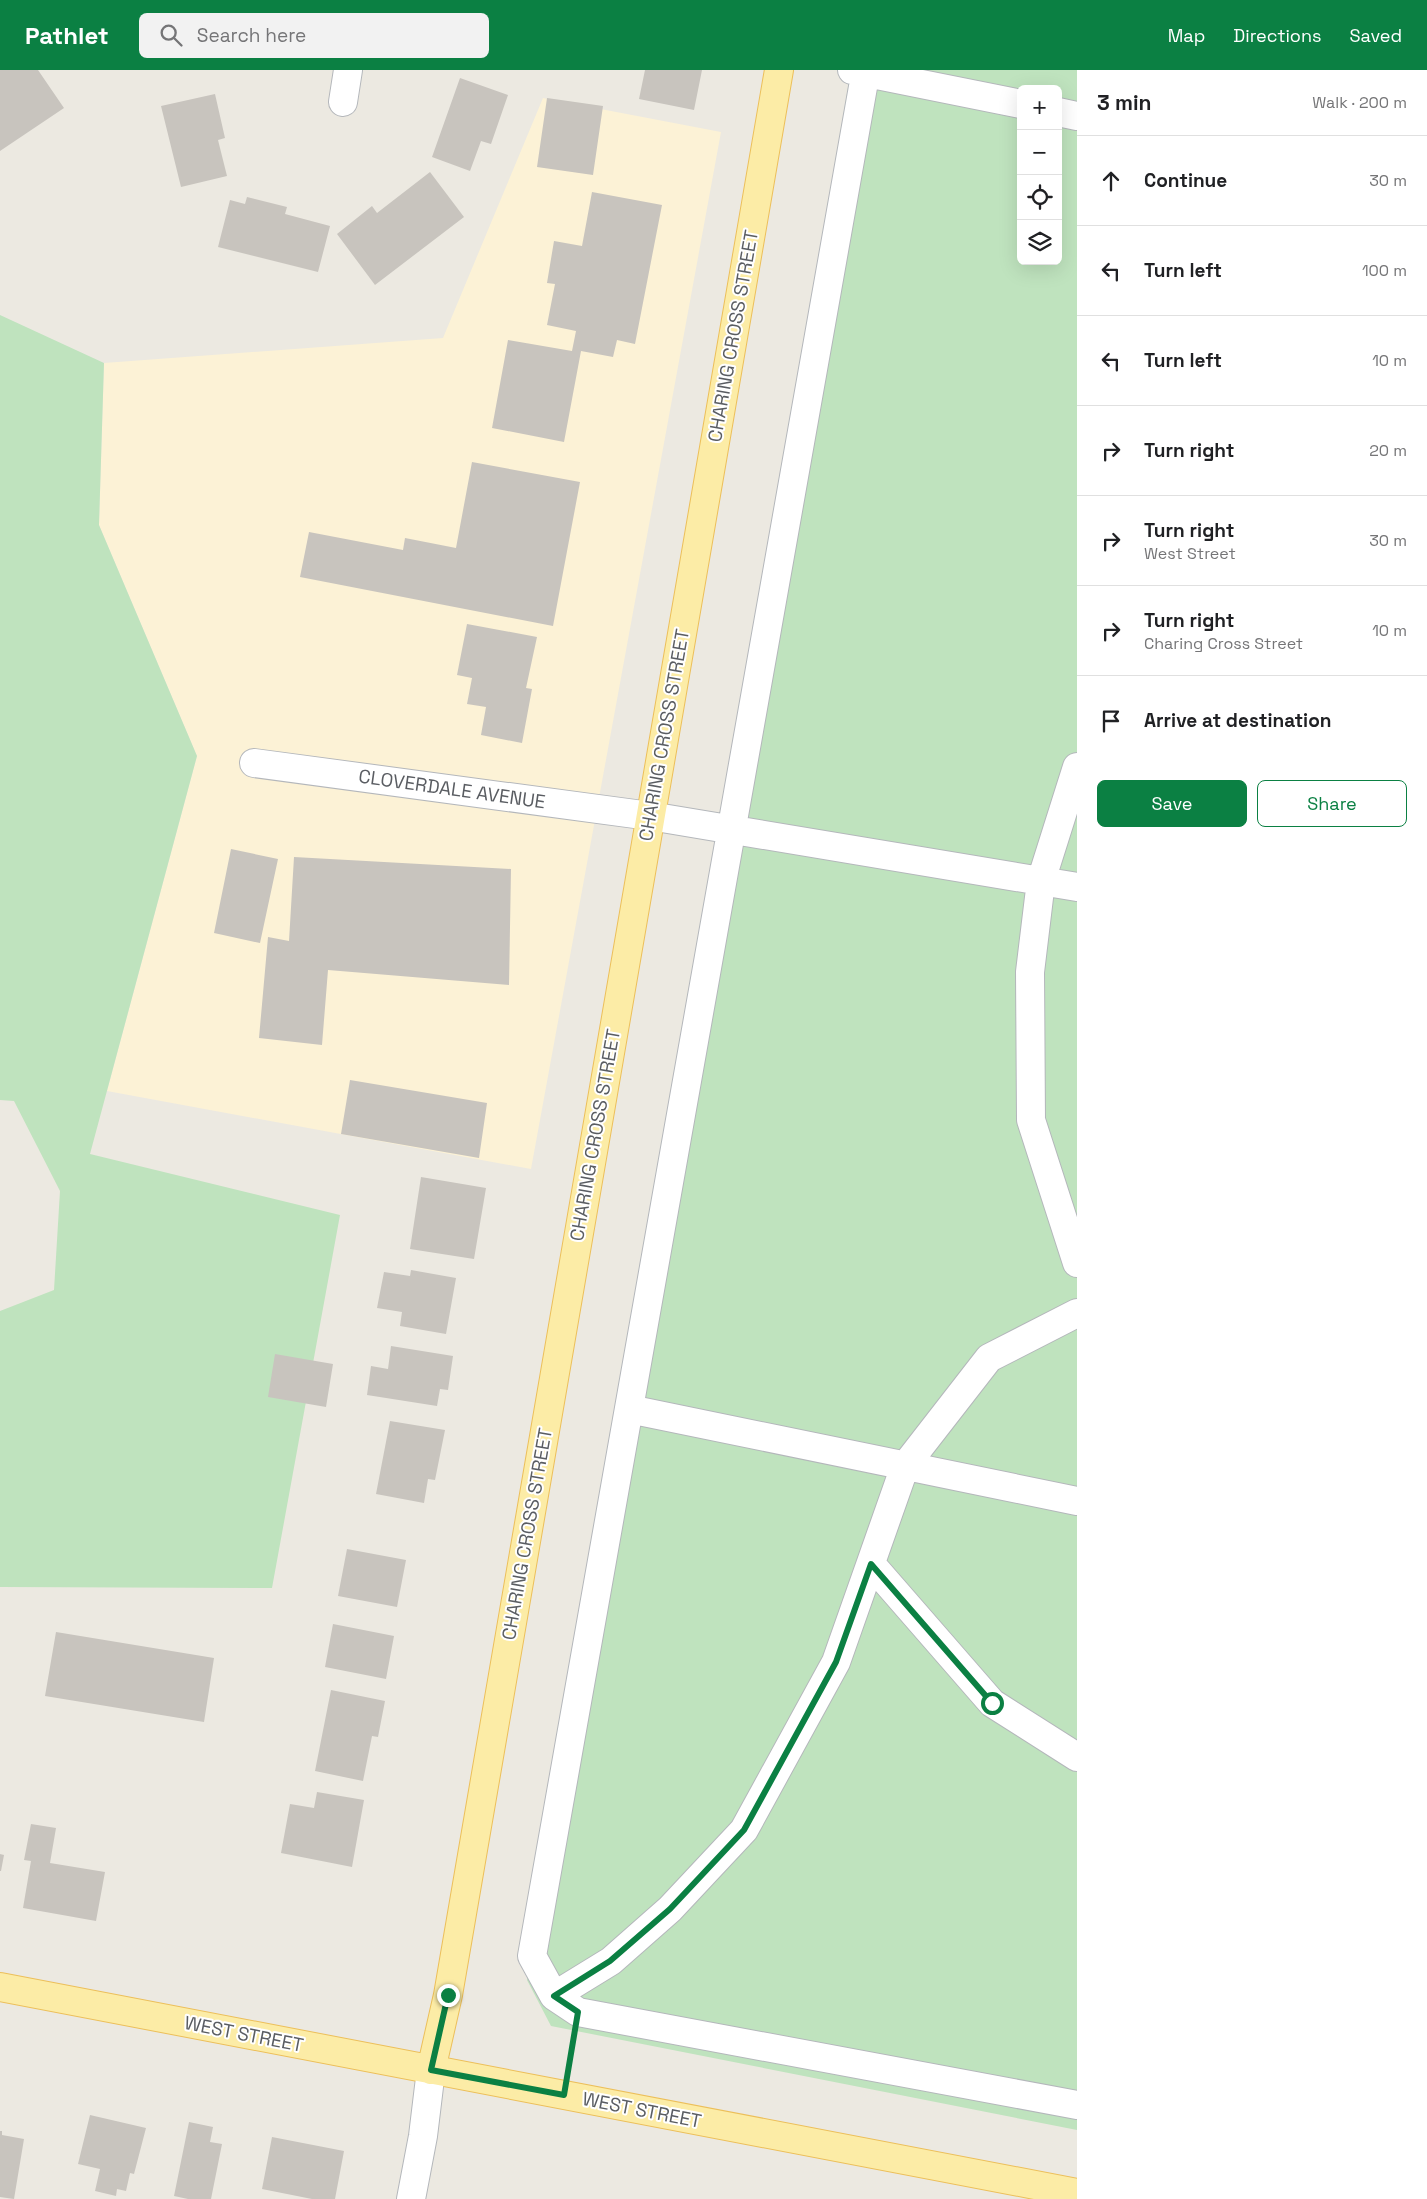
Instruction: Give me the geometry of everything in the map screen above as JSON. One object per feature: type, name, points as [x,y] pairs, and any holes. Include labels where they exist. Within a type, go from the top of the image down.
[{"type":"main road","name":"CHARING CROSS STREET","points":[[431,2070],[448,1995],[779,70]]},
{"type":"main road","name":"WEST STREET","points":[[0,1988],[1077,2193]]},
{"type":"street","points":[[343,102],[348,70]]},
{"type":"street","points":[[1017,103],[861,71],[731,829],[532,1956],[554,1996],[578,2012],[1077,2105]]},
{"type":"street","points":[[1062,113],[1077,116]]},
{"type":"street","name":"CLOVERDALE AVENUE","points":[[254,763],[650,816],[1077,887]]},
{"type":"street","points":[[1077,767],[1041,880],[1030,972],[1031,1120],[1077,1263]]},
{"type":"street","points":[[554,1996],[618,1954],[670,1909],[744,1830],[836,1662],[905,1466],[989,1358],[1077,1312]]},
{"type":"street","points":[[629,1409],[1077,1501]]},
{"type":"street","points":[[871,1564],[992,1703],[1077,1757]]},
{"type":"street","name":"CHARING CROSS STREET","points":[[411,2199],[423,2136],[431,2070]]},
{"type":"path","points":[[564,2095],[578,2012]]},
{"type":"shaded area","points":[[543,98],[721,132],[531,1169],[107,1091],[197,756],[99,525],[104,363],[443,338]]},
{"type":"green space","points":[[851,70],[1077,70],[1077,2130],[551,2026],[527,1980]]},
{"type":"green space","points":[[0,315],[104,363],[99,525],[197,756],[90,1154],[340,1215],[272,1588],[0,1587],[0,1311],[54,1290],[60,1191],[14,1101],[0,1100]]},
{"type":"building","points":[[0,70],[38,70],[64,108],[0,151]]},
{"type":"building","points":[[645,70],[702,70],[694,110],[639,99]]},
{"type":"building","points":[[460,78],[508,95],[491,144],[481,141],[470,171],[432,157]]},
{"type":"building","points":[[215,94],[225,138],[218,140],[227,176],[181,187],[161,106]]},
{"type":"building","points":[[547,98],[603,106],[593,175],[537,167]]},
{"type":"building","points":[[430,172],[464,217],[375,285],[337,234],[372,206],[377,213]]},
{"type":"building","points":[[592,192],[662,205],[635,344],[617,340],[613,357],[581,351],[564,442],[492,428],[508,340],[572,351],[576,331],[547,325],[555,284],[547,283],[554,241],[582,246]]},
{"type":"building","points":[[247,197],[287,207],[285,214],[330,226],[318,272],[218,247],[230,200],[245,204]]},
{"type":"building","points":[[472,462],[580,482],[553,626],[300,577],[309,532],[403,550],[405,538],[456,548]]},
{"type":"building","points":[[467,624],[537,637],[526,688],[532,689],[522,743],[481,735],[486,707],[467,704],[472,678],[457,675]]},
{"type":"building","points":[[231,849],[278,859],[260,943],[214,933]]},
{"type":"building","points":[[294,857],[511,869],[509,985],[328,970],[322,1045],[259,1038],[268,937],[289,941]]},
{"type":"building","points":[[350,1080],[487,1103],[479,1158],[341,1134]]},
{"type":"building","points":[[421,1177],[486,1188],[474,1259],[410,1249]]},
{"type":"building","points":[[411,1270],[456,1278],[446,1334],[400,1326],[402,1312],[377,1308],[384,1272],[410,1276]]},
{"type":"building","points":[[391,1346],[453,1356],[448,1390],[440,1389],[437,1406],[367,1395],[371,1366],[388,1369]]},
{"type":"building","points":[[275,1354],[333,1364],[326,1407],[268,1397]]},
{"type":"building","points":[[390,1421],[445,1430],[435,1480],[428,1479],[424,1503],[376,1494]]},
{"type":"building","points":[[347,1549],[406,1560],[397,1607],[338,1596]]},
{"type":"building","points":[[333,1624],[394,1636],[386,1679],[325,1667]]},
{"type":"building","points":[[56,1632],[214,1658],[204,1722],[45,1696]]},
{"type":"building","points":[[331,1690],[385,1701],[378,1737],[372,1736],[363,1781],[315,1771]]},
{"type":"building","points":[[317,1792],[364,1800],[352,1867],[281,1853],[290,1804],[314,1808]]},
{"type":"building","points":[[31,1824],[56,1828],[50,1863],[105,1872],[96,1921],[23,1908],[31,1861],[24,1860]]},
{"type":"building","points":[[0,1854],[4,1855],[1,1871],[0,1871]]},
{"type":"building","points":[[90,2115],[146,2128],[134,2174],[130,2173],[126,2191],[117,2189],[116,2196],[95,2191],[100,2169],[78,2164]]},
{"type":"building","points":[[189,2122],[213,2127],[210,2142],[222,2144],[211,2199],[188,2199],[174,2196]]},
{"type":"building","points":[[0,2131],[2,2131],[2,2135],[24,2139],[14,2199],[0,2197]]},
{"type":"building","points":[[272,2137],[344,2151],[335,2199],[312,2199],[262,2189]]},
{"type":"route","points":[[448,1995],[431,2070],[564,2095],[578,2012],[554,1996],[610,1961],[670,1909],[744,1830],[836,1662],[871,1564],[992,1703]]}]
